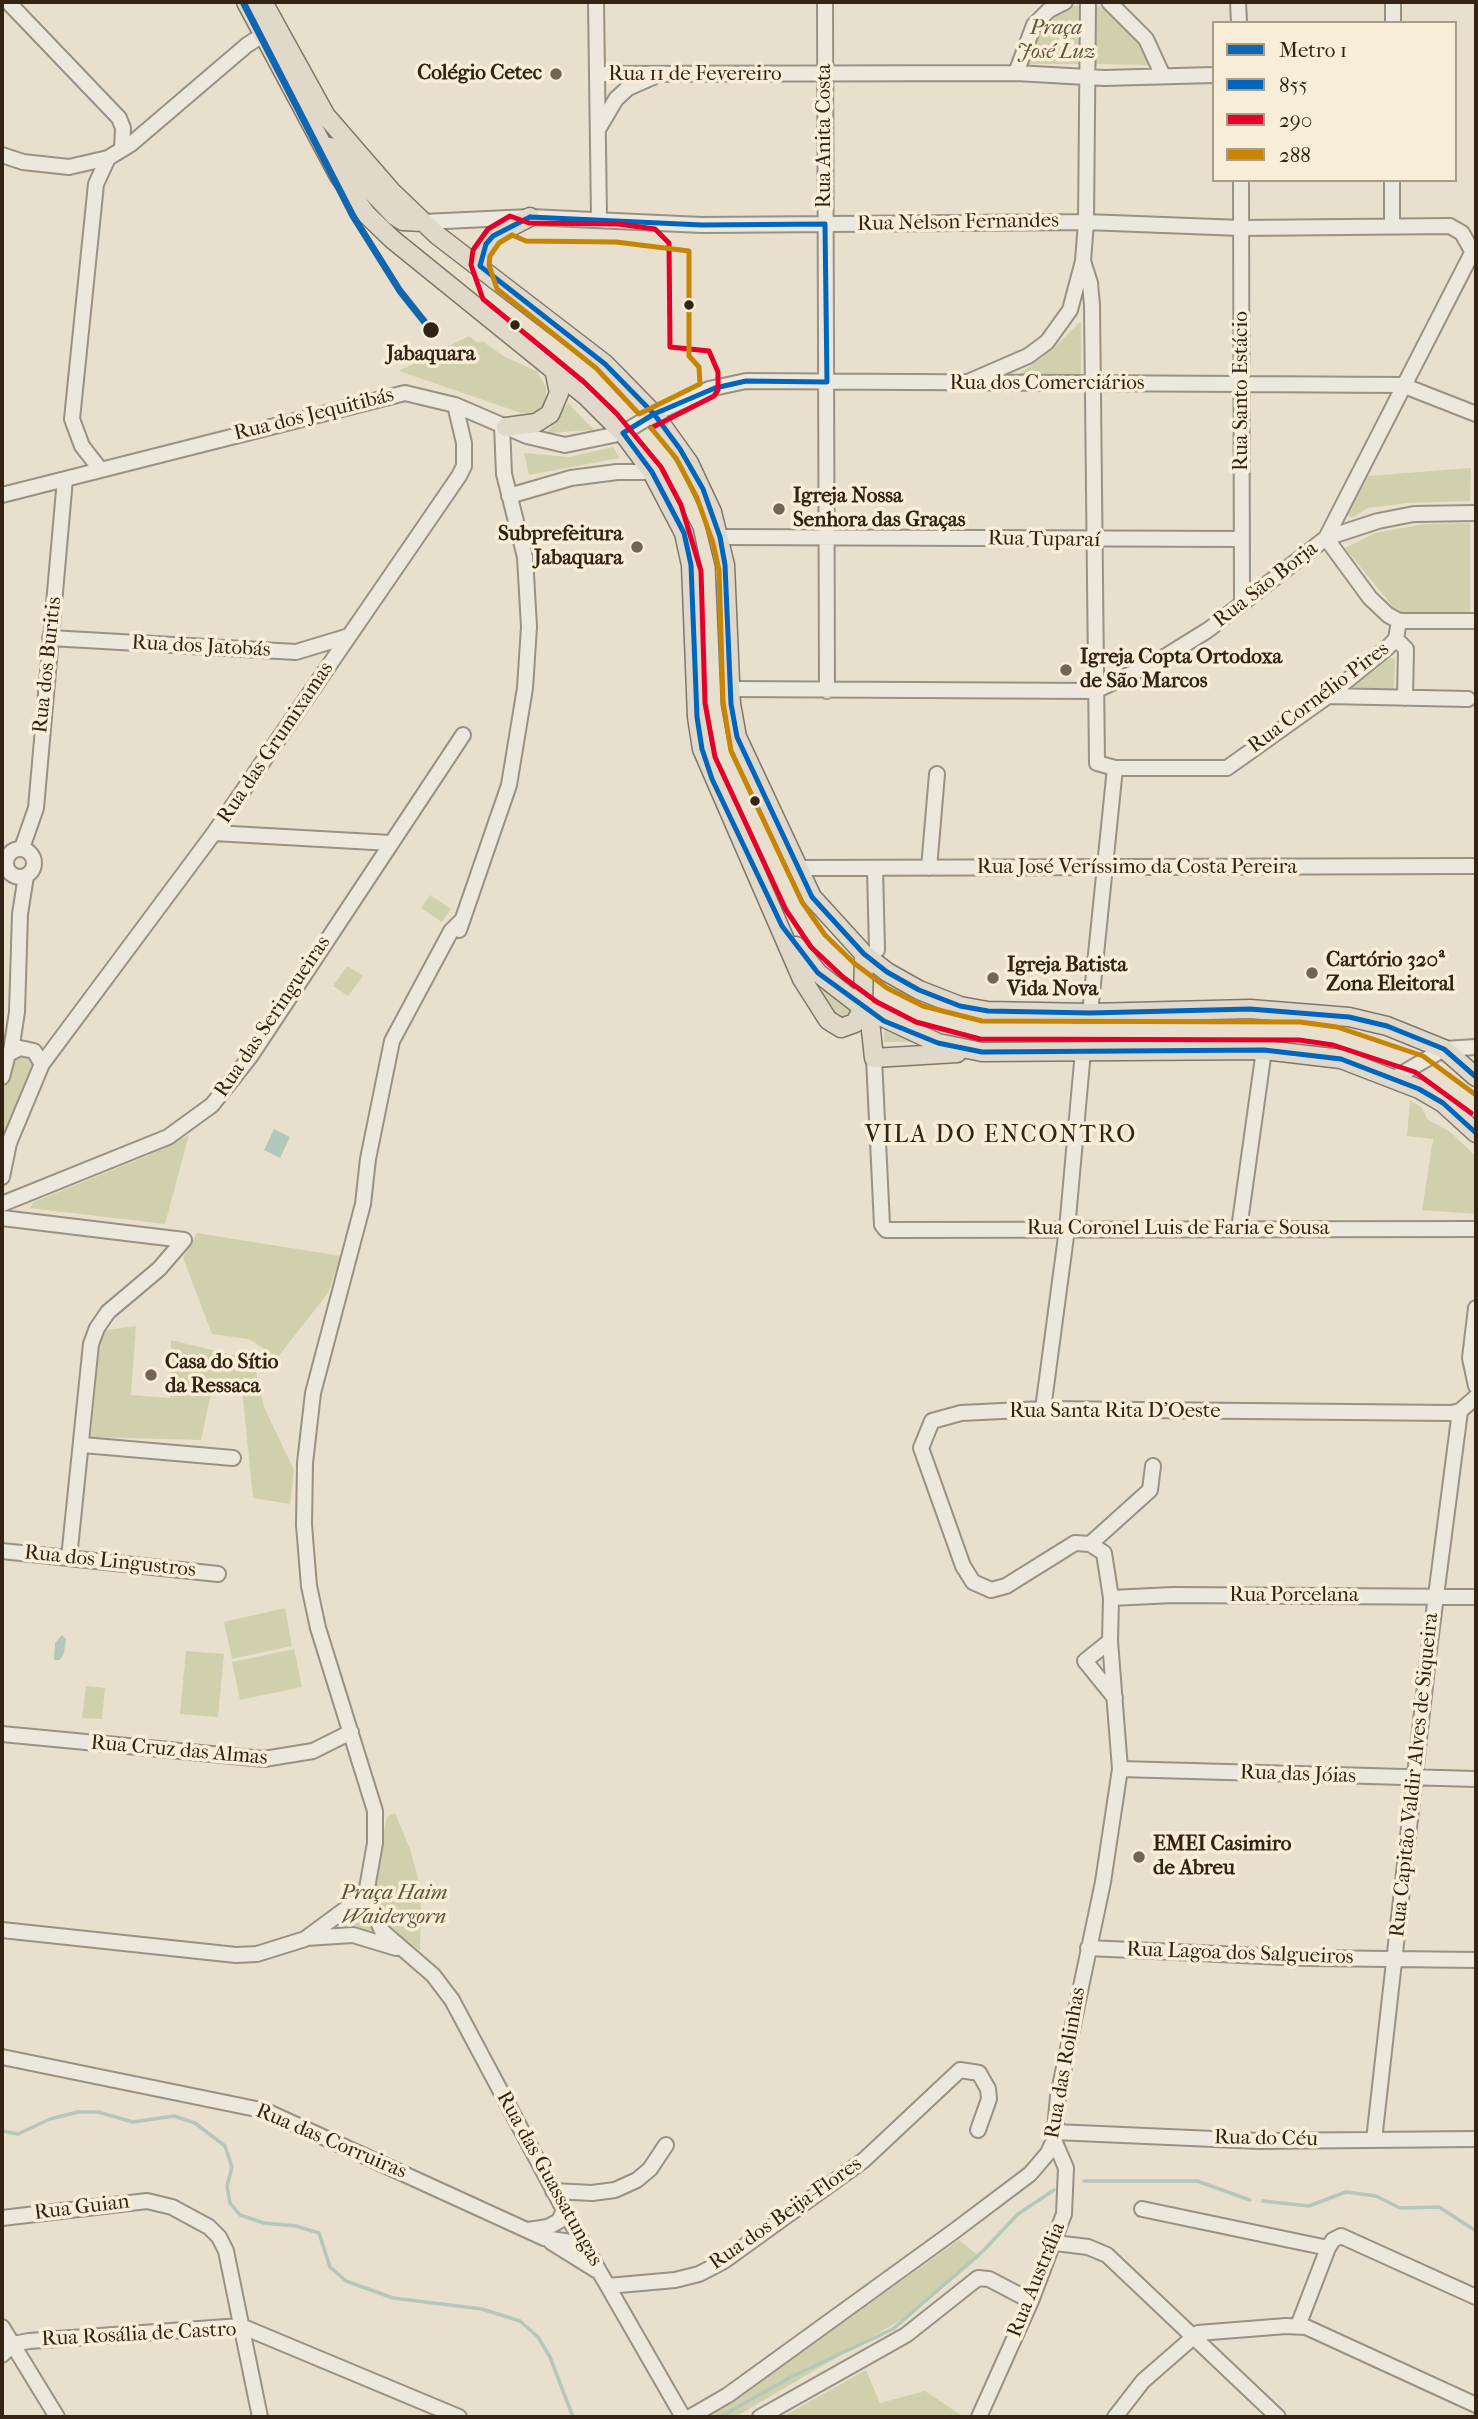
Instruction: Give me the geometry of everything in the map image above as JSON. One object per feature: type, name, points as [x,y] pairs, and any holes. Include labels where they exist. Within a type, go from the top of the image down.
[{"type":"main road","points":[[246,2],[269,30],[326,116],[423,222],[605,364],[654,414],[698,480],[720,537],[728,588],[730,689],[737,737],[797,868],[823,912],[919,990],[960,1006],[1021,1013],[1250,1009],[1349,1017],[1387,1026],[1444,1049],[1476,1077]]},
{"type":"main road","points":[[263,2],[269,30],[313,129],[353,198],[376,224],[554,369],[623,433],[652,472],[684,533],[691,565],[697,717],[702,749],[712,779],[782,926],[802,979],[828,1020],[841,1028],[847,1027],[855,1023],[866,1010]]},
{"type":"main road","points":[[313,129],[396,216],[402,221],[423,222]]},
{"type":"main road","points":[[480,266],[481,253],[493,236],[530,217]]},
{"type":"main road","points":[[504,426],[536,423],[550,414],[559,393],[554,369]]},
{"type":"main road","points":[[782,926],[818,972],[866,1010],[923,1038],[982,1052]]},
{"type":"main road","points":[[871,952],[866,1010],[874,1058],[982,1052],[1264,1050],[1341,1059],[1396,1077],[1443,1103],[1476,1133]]},
{"type":"street","points":[[8,2],[119,118],[123,128],[122,149]]},
{"type":"street","points":[[596,2],[598,218]]},
{"type":"street","name":"Rua Anita Costa","points":[[825,2],[827,691]]},
{"type":"street","points":[[1016,73],[1034,25],[1049,10],[1065,2]]},
{"type":"street","points":[[961,385],[1010,365],[1047,342],[1070,310],[1083,261],[1086,222],[1088,2]]},
{"type":"street","points":[[1109,2],[1146,39],[1163,76]]},
{"type":"street","points":[[1238,2],[1239,21]]},
{"type":"street","points":[[1393,2],[1393,21]]},
{"type":"street","points":[[2,155],[23,162],[69,167],[108,158],[269,30]]},
{"type":"street","name":"Rua 11 de Fevereiro","points":[[597,74],[657,76],[1016,73],[1089,78],[1212,75]]},
{"type":"street","points":[[597,133],[616,99],[628,88],[657,76]]},
{"type":"street","points":[[100,469],[78,440],[72,419],[96,184],[108,158]]},
{"type":"street","name":"Rua Santo Estácio","points":[[1241,182],[1242,603]]},
{"type":"street","points":[[1392,182],[1392,224]]},
{"type":"street","name":"Rua Nelson Fernandes","points":[[423,222],[530,217],[598,218],[702,225],[1086,222],[1241,228],[1392,224],[1456,228],[1475,254]]},
{"type":"street","name":"Rua São Borja","points":[[730,689],[1095,691],[1158,662],[1208,630],[1326,538],[1402,385],[1475,254]]},
{"type":"street","points":[[1083,261],[1090,283],[1093,384],[1097,763],[1115,768],[1090,1013]]},
{"type":"street","name":"Rua dos Comerciários","points":[[623,433],[654,414],[709,389],[746,381],[961,385],[1402,385],[1476,414]]},
{"type":"street","name":"Rua dos Jequitibás","points":[[2,495],[396,394],[414,394],[455,405],[549,444],[565,445],[623,433]]},
{"type":"street","name":"Rua das Grumixamas","points":[[5,1147],[41,1064],[214,833],[459,476],[464,466],[464,443],[455,405]]},
{"type":"street","points":[[404,1951],[382,1931],[366,1894],[376,1843],[375,1811],[318,1628],[309,1586],[304,1525],[305,1463],[313,1392],[356,1236],[372,1139],[391,1053],[399,1045],[451,931],[460,921],[493,836],[509,785],[525,688],[529,627],[524,557],[501,455],[504,426]]},
{"type":"street","points":[[617,472],[638,452]]},
{"type":"street","points":[[509,496],[571,478],[617,472],[652,472]]},
{"type":"street","name":"Rua dos Buritis","points":[[22,848],[36,808],[65,479]]},
{"type":"street","points":[[1476,513],[1414,514],[1378,521],[1326,538],[1370,598],[1399,621],[1476,621]]},
{"type":"street","name":"Rua Tuparaí","points":[[720,537],[1095,541],[1241,539]]},
{"type":"street","name":"Rua Cornélio Pires","points":[[1115,768],[1227,768],[1328,696],[1396,639],[1399,621]]},
{"type":"street","name":"Rua dos Jatobás","points":[[50,638],[296,652],[349,636]]},
{"type":"street","points":[[1396,639],[1406,649],[1405,698]]},
{"type":"street","points":[[1328,696],[1468,699]]},
{"type":"street","name":"Rua das Seringueiras","points":[[2,1204],[168,1137],[212,1105],[250,1057],[463,735]]},
{"type":"street","points":[[929,869],[937,774]]},
{"type":"street","points":[[214,833],[391,843]]},
{"type":"street","points":[[2,1077],[16,1049],[20,914],[12,871],[9,852],[22,848],[30,852],[34,860],[32,869],[12,871]]},
{"type":"street","name":"Rua José Veríssimo da Costa Pereira","points":[[797,868],[1476,866]]},
{"type":"street","points":[[871,952],[876,869]]},
{"type":"street","points":[[1396,1077],[1444,1049],[1476,1047]]},
{"type":"street","points":[[16,1049],[34,1051],[41,1064]]},
{"type":"street","points":[[1239,1229],[1264,1050]]},
{"type":"street","points":[[1043,1409],[1067,1229],[1083,1051]]},
{"type":"street","name":"Rua Coronel Luis de Faria e Sousa","points":[[874,1058],[882,1224],[890,1231],[1476,1229]]},
{"type":"street","points":[[2,1177],[5,1147]]},
{"type":"street","points":[[2,1217],[184,1240],[159,1269],[108,1312],[97,1328],[91,1344],[83,1445],[69,1558]]},
{"type":"street","points":[[1476,1308],[1470,1357],[1476,1386]]},
{"type":"street","points":[[1460,1412],[1476,1396]]},
{"type":"street","name":"Rua Santa Rita D'Oeste","points":[[1090,1544],[1075,1543],[1000,1589],[980,1587],[963,1566],[925,1463],[922,1440],[932,1421],[946,1415],[1043,1409],[1160,1412],[1460,1412]]},
{"type":"street","name":"Rua Capitão Valdir Alves de Siqueira","points":[[1374,2140],[1435,1597],[1460,1412]]},
{"type":"street","points":[[83,1445],[233,1458]]},
{"type":"street","points":[[1090,1544],[1150,1490],[1153,1466]]},
{"type":"street","name":"Rua das Rolinhas","points":[[690,2417],[760,2373],[1019,2182],[1041,2164],[1055,2136],[1058,2096],[1103,1882],[1120,1769],[1110,1642],[1111,1598],[1104,1553],[1090,1544]]},
{"type":"street","name":"Rua dos Lingustros","points":[[2,1551],[218,1574]]},
{"type":"street","name":"Rua Porcelana","points":[[1111,1598],[1173,1595],[1476,1597]]},
{"type":"street","points":[[1110,1642],[1085,1661],[1115,1699]]},
{"type":"street","name":"Rua Cruz das Almas","points":[[2,1734],[264,1759],[313,1751],[351,1732]]},
{"type":"street","name":"Rua das Jóias","points":[[1120,1769],[1476,1779]]},
{"type":"street","points":[[305,1939],[366,1894]]},
{"type":"street","points":[[2,1930],[236,1955],[257,1954],[305,1939],[352,1935],[404,1951]]},
{"type":"street","name":"Rua Lagoa dos Salgueiros","points":[[1087,1948],[1476,1960]]},
{"type":"street","name":"Rua das Guassatungas","points":[[404,1951],[433,1975],[452,2000],[564,2210],[683,2417]]},
{"type":"street","name":"Rua das Corruiras","points":[[2,2057],[266,2111],[544,2238],[584,2244]]},
{"type":"street","name":"Rua dos Beija-Flores","points":[[604,2280],[675,2280],[699,2274],[724,2261],[864,2160],[953,2074],[970,2069],[979,2073],[988,2090],[989,2099],[978,2130]]},
{"type":"street","name":"Rua do Céu","points":[[1055,2136],[1259,2141],[1476,2139]]},
{"type":"street","name":"Rua Austrália","points":[[979,2417],[1055,2243],[1067,2196],[1064,2159],[1055,2136]]},
{"type":"street","points":[[553,2190],[592,2193],[615,2190],[637,2180],[650,2169],[666,2145]]},
{"type":"street","name":"Rua Guian","points":[[2,2218],[147,2201],[172,2207],[209,2227],[219,2237],[226,2251],[260,2417]]},
{"type":"street","points":[[1142,2209],[1328,2248]]},
{"type":"street","points":[[527,2230],[548,2227],[559,2221],[564,2210]]},
{"type":"street","points":[[1298,2326],[1328,2248],[1337,2237],[1346,2237],[1476,2297]]},
{"type":"street","points":[[544,2238],[604,2280]]},
{"type":"street","points":[[1055,2243],[1088,2247],[1107,2255],[1278,2417]]},
{"type":"street","points":[[760,2417],[906,2335],[978,2278],[989,2279],[1031,2301]]},
{"type":"street","name":"Rua Rosália de Castro","points":[[13,2344],[241,2326],[442,2413],[459,2417]]},
{"type":"street","points":[[1115,2417],[1143,2381],[1194,2336],[1221,2329],[1298,2326],[1476,2405]]},
{"type":"street","points":[[2,2327],[57,2417]]},
{"type":"street","points":[[2,2355],[13,2344]]},
{"type":"green space","name":"Praça José Luz","points":[[1079,5],[1079,64],[1024,64],[1037,27],[1061,9]]},
{"type":"green space","name":"Praça José Luz","points":[[1095,5],[1110,10],[1138,40],[1152,65],[1096,64]]},
{"type":"green space","points":[[1081,321],[1081,376],[1019,374],[1053,349]]},
{"type":"green space","points":[[469,336],[478,343],[482,341],[505,357],[537,371],[546,387],[546,399],[541,408],[533,413],[521,413],[399,371]]},
{"type":"green space","points":[[568,403],[593,429],[593,430],[547,433]]},
{"type":"green space","points":[[613,447],[620,458],[529,475],[524,453],[569,457]]},
{"type":"green space","points":[[1471,468],[1470,501],[1407,503],[1368,508],[1352,518],[1345,515],[1367,476]]},
{"type":"green space","points":[[1470,523],[1470,616],[1401,617],[1345,548],[1375,533],[1424,524]]},
{"type":"green space","points":[[1390,658],[1395,659],[1394,689],[1360,691],[1353,687]]},
{"type":"green space","points":[[430,895],[451,909],[442,922],[421,908]]},
{"type":"green space","points":[[347,966],[363,976],[348,996],[333,986]]},
{"type":"green space","points":[[807,973],[850,1010],[850,1016],[839,1021],[826,1006]]},
{"type":"green space","points":[[884,1030],[916,1042],[884,1042]]},
{"type":"green space","points":[[25,1052],[37,1061],[2,1146],[2,1093],[12,1060]]},
{"type":"green space","points":[[1410,1100],[1422,1108],[1427,1119],[1449,1131],[1476,1156],[1476,1214],[1422,1210],[1433,1139],[1407,1136]]},
{"type":"green space","points":[[189,1135],[165,1224],[30,1208],[34,1202],[147,1156]]},
{"type":"green space","points":[[197,1233],[341,1256],[328,1293],[277,1358],[249,1339],[212,1334],[183,1258]]},
{"type":"green space","points":[[136,1326],[131,1395],[170,1398],[171,1340],[253,1360],[264,1407],[294,1470],[290,1504],[253,1498],[241,1379],[214,1380],[201,1440],[91,1437],[101,1331]]},
{"type":"green space","points":[[285,1608],[292,1646],[232,1659],[224,1622]]},
{"type":"green space","points":[[294,1649],[302,1687],[240,1700],[232,1662]]},
{"type":"green space","points":[[186,1651],[224,1654],[218,1717],[180,1714]]},
{"type":"green space","points":[[86,1686],[105,1688],[102,1719],[82,1718]]},
{"type":"green space","name":"Praça Haim Waidergorn","points":[[395,1813],[410,1849],[421,1889],[420,1951],[403,1938],[334,1923],[371,1891],[387,1817]]},
{"type":"green space","points":[[959,2240],[980,2257],[911,2314],[735,2417],[710,2417]]},
{"type":"green space","points":[[866,2370],[880,2403],[925,2391],[964,2417],[782,2417]]},
{"type":"shaded area","points":[[274,1129],[290,1137],[280,1158],[264,1150]]},
{"type":"shaded area","points":[[62,1635],[66,1639],[64,1653],[60,1660],[54,1660],[55,1643]]},
{"type":"waterway","points":[[2,2131],[18,2134],[50,2119],[78,2112],[98,2112],[133,2122],[174,2116],[195,2123],[225,2146],[232,2167],[227,2186],[230,2203],[240,2215],[264,2223],[296,2226],[319,2233],[330,2267],[346,2281],[393,2298],[482,2309],[520,2321],[538,2337],[550,2357],[573,2417]]},
{"type":"waterway","points":[[1084,2181],[1197,2181],[1250,2200]]},
{"type":"waterway","points":[[720,2417],[791,2377],[893,2329],[983,2251],[1018,2214],[1054,2190]]},
{"type":"waterway","points":[[1263,2201],[1309,2206],[1346,2192],[1376,2196],[1400,2208],[1439,2207],[1476,2231]]},
{"type":"metro line","name":"1","points":[[243,2],[353,216],[400,291],[431,330]]},
{"type":"transit line","name":"290","points":[[651,428],[714,396],[718,390],[718,372],[709,351],[670,347],[669,243],[655,229],[618,224],[529,223],[510,216],[488,229],[473,250],[471,265],[483,299],[584,382],[617,414],[661,467],[681,505],[701,571],[705,703],[715,757],[786,910],[811,947],[843,977],[877,1002],[916,1022],[980,1039],[1299,1040],[1333,1045],[1415,1072],[1471,1113]]},
{"type":"transit line","name":"855","points":[[530,217],[702,225],[825,224],[827,382],[746,381],[715,388],[654,414],[605,364],[480,266],[486,244],[493,236],[530,217]]},
{"type":"transit line","name":"288","points":[[512,235],[526,241],[616,242],[689,251],[689,356],[699,367],[700,384],[639,414],[596,368],[497,289],[489,265],[490,256],[499,243],[512,235]]},
{"type":"transit line","name":"855","points":[[654,414],[680,449],[703,489],[720,537],[725,565],[731,704],[737,737],[812,897],[864,954],[887,972],[919,990],[960,1006],[988,1011],[1090,1013],[1250,1009],[1349,1017],[1387,1026],[1444,1049],[1476,1077]]},
{"type":"transit line","name":"855","points":[[654,414],[623,433],[652,472],[684,533],[691,565],[697,717],[702,749],[712,779],[782,926],[818,973],[884,1021],[938,1043],[982,1052],[1264,1050],[1341,1059],[1419,1089],[1443,1103],[1476,1133]]},
{"type":"transit line","name":"288","points":[[651,428],[676,458],[697,498],[713,543],[719,570],[723,702],[731,751],[802,902],[825,935],[854,963],[887,988],[923,1006],[982,1021],[1300,1022],[1337,1027],[1423,1056],[1476,1095]]},
{"type":"place","name":"Colégio Cetec","points":[[556,74]]},
{"type":"place","name":"Jabaquara","points":[[431,330]]},
{"type":"place","name":"Igreja Nossa Senhora das Graças","points":[[779,509]]},
{"type":"place","name":"Subprefeitura Jabaquara","points":[[637,547]]},
{"type":"place","name":"Igreja Copta Ortodoxa de São Marcos","points":[[1066,670]]},
{"type":"place","name":"Cartório 320ª Zona Eleitoral","points":[[1312,973]]},
{"type":"place","name":"Igreja Batista Vida Nova","points":[[993,978]]},
{"type":"place","name":"Casa do Sítio da Ressaca","points":[[151,1375]]},
{"type":"place","name":"EMEI Casimiro de Abreu","points":[[1139,1857]]},
{"type":"district","name":"VILA DO ENCONTRO","points":[[1001,1136]]}]
